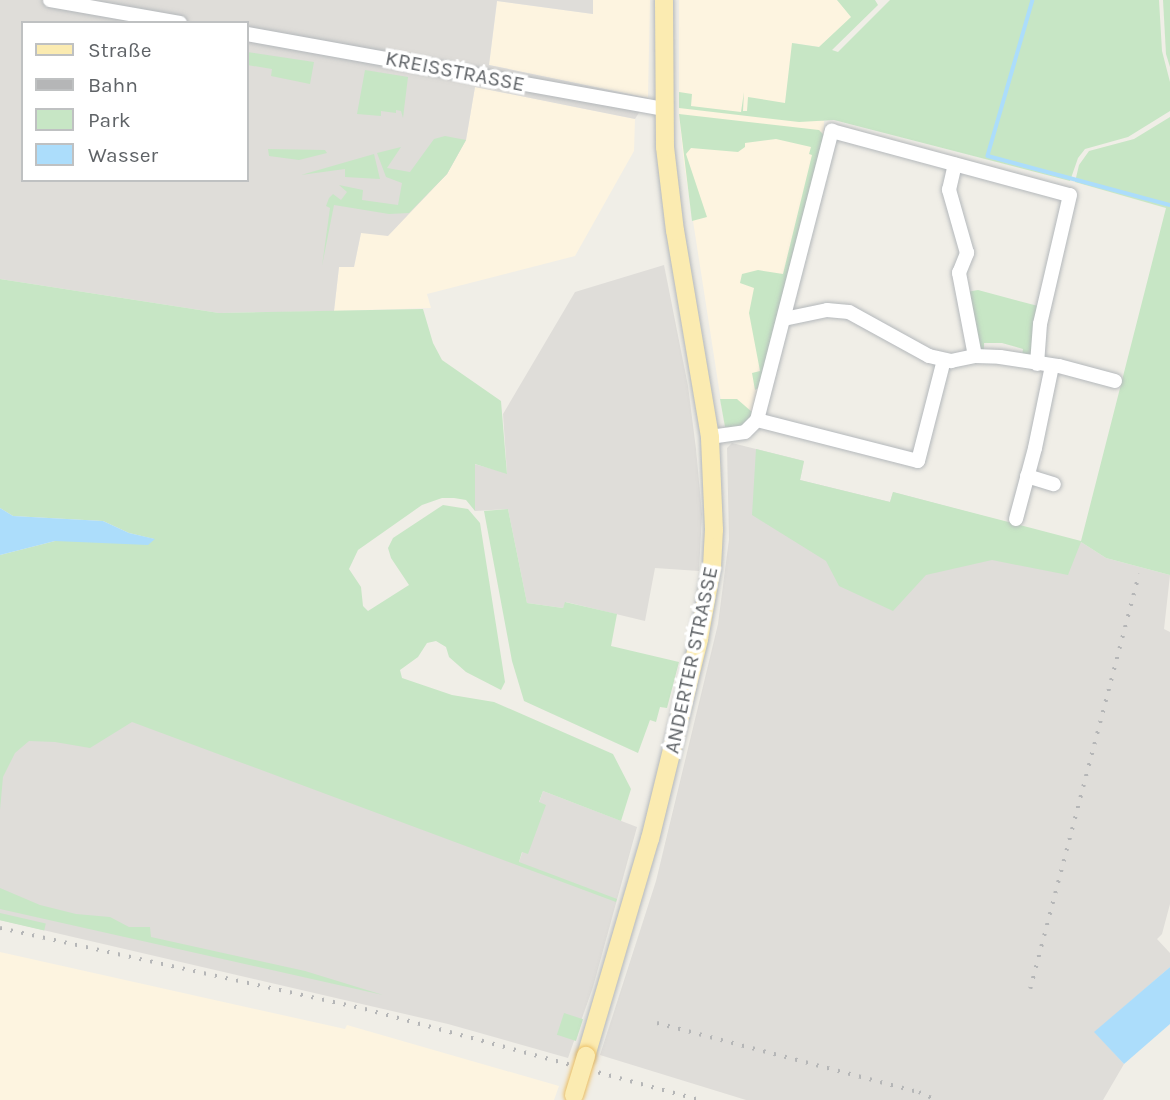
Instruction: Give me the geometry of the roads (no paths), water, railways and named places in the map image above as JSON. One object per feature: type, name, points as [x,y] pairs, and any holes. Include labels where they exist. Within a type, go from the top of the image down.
[{"type":"main road","name":"ANDERTER STRASSE","points":[[574,1097],[642,870],[699,639],[710,576],[714,530],[710,437],[675,231],[663,109],[664,0]]},
{"type":"street","points":[[50,0],[169,21]]},
{"type":"street","name":"KREISSTRASSE","points":[[248,34],[663,109]]},
{"type":"street","points":[[710,437],[745,432],[757,420],[832,131],[1070,195],[1040,324],[1045,365],[1027,476],[1016,519]]},
{"type":"street","points":[[955,165],[949,190],[967,253],[959,273],[975,356]]},
{"type":"street","points":[[784,319],[827,310],[849,312],[929,356],[944,360],[1000,356],[1115,381]]},
{"type":"street","points":[[757,420],[918,461],[944,360]]},
{"type":"street","points":[[1027,476],[1055,484]]},
{"type":"water","points":[[0,508],[13,516],[103,521],[129,533],[155,539],[148,545],[55,541],[0,555]]},
{"type":"water","points":[[1170,967],[1170,1024],[1124,1064],[1094,1032]]},
{"type":"waterway","points":[[1033,0],[988,156],[1170,205]]},
{"type":"railway","points":[[1030,989],[1139,574]]},
{"type":"railway","points":[[0,928],[365,1009],[701,1100]]},
{"type":"railway","points":[[657,1023],[919,1092],[936,1100]]}]
